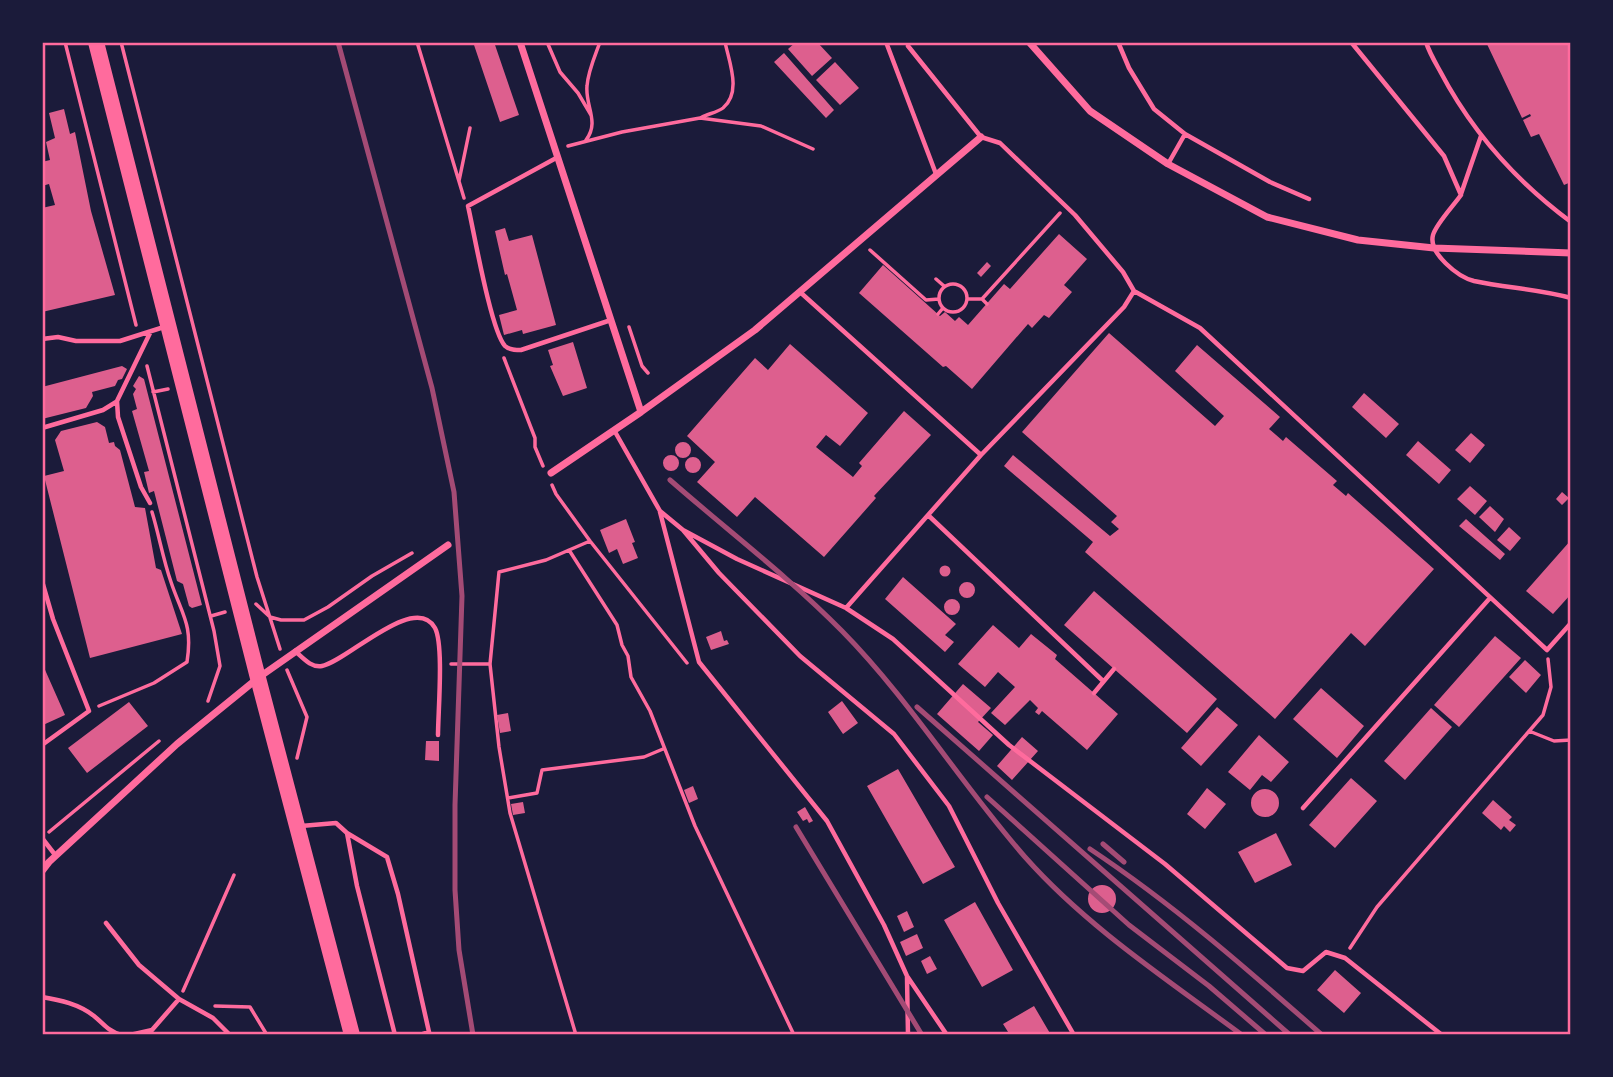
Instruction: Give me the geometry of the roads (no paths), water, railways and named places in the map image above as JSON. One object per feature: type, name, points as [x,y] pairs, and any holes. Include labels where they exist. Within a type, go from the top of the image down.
[{"type":"main road","points":[[96,42],[240,609],[352,1035]]},
{"type":"street","points":[[520,42],[641,412]]},
{"type":"street","points":[[1029,42],[1090,111],[1168,164],[1267,217],[1358,240],[1434,248],[1571,253]]},
{"type":"street","points":[[548,472],[641,412],[755,330],[981,137]]},
{"type":"street","points":[[42,872],[177,744],[258,678],[448,544]]},
{"type":"lane","points":[[886,42],[937,175]]},
{"type":"lane","points":[[1118,42],[1129,68],[1154,109],[1185,134],[1270,182],[1309,199]]},
{"type":"lane","points":[[1351,42],[1444,156],[1461,195]]},
{"type":"lane","points":[[1426,42],[1455,101],[1481,136],[1515,172],[1571,222]]},
{"type":"lane","points":[[908,46],[981,137],[1000,143],[1066,206],[1123,272],[1134,291],[1200,328],[1547,650],[1571,623]]},
{"type":"lane","points":[[1168,164],[1185,134]]},
{"type":"lane","points":[[1481,136],[1461,195],[1433,236],[1434,248],[1449,267],[1471,281],[1541,290],[1571,298]]},
{"type":"lane","points":[[557,153],[468,206],[495,324],[505,346],[521,350],[612,320]]},
{"type":"lane","points":[[846,608],[981,455],[1124,307],[1134,291]]},
{"type":"lane","points":[[800,292],[981,455]]},
{"type":"lane","points":[[42,339],[58,337],[76,341],[120,341],[169,325]]},
{"type":"lane","points":[[150,503],[141,486],[118,416],[117,401],[151,331]]},
{"type":"lane","points":[[42,428],[103,410],[117,401]]},
{"type":"lane","points":[[614,430],[660,511],[699,662],[827,821],[884,925],[907,976],[947,1035]]},
{"type":"lane","points":[[660,511],[683,530],[719,573],[800,656],[894,734],[949,806],[998,903],[1074,1035]]},
{"type":"lane","points":[[928,515],[1103,681]]},
{"type":"lane","points":[[683,530],[737,559],[846,608],[893,639],[1009,744],[1165,864],[1287,968],[1303,971],[1326,953],[1345,958],[1442,1035]]},
{"type":"lane","points":[[42,582],[53,619],[89,711],[42,745]]},
{"type":"lane","points":[[1303,808],[1490,598]]},
{"type":"lane","points":[[295,651],[312,666],[323,666],[394,624],[412,617],[427,621],[435,628],[438,643],[438,735]]},
{"type":"lane","points":[[1094,693],[1114,669]]},
{"type":"lane","points":[[297,827],[313,823],[336,823],[347,833],[387,857],[429,1032],[420,1035]]},
{"type":"lane","points":[[347,833],[357,886],[395,1035]]},
{"type":"lane","points":[[42,838],[56,856]]},
{"type":"lane","points":[[106,923],[139,965],[179,999],[213,1018],[230,1035]]},
{"type":"lane","points":[[907,976],[908,1035]]},
{"type":"lane","points":[[42,997],[62,1000],[92,1014],[110,1032],[121,1035]]},
{"type":"lane","points":[[130,1035],[152,1030],[179,999]]},
{"type":"railway","points":[[338,42],[432,388],[454,492],[462,596],[455,890],[459,950],[473,1035]]},
{"type":"railway","points":[[670,480],[842,631],[890,685],[979,801],[1049,882],[1101,930],[1242,1035]]},
{"type":"railway","points":[[917,707],[1290,1035]]},
{"type":"railway","points":[[987,797],[1129,925],[1209,986],[1266,1035]]},
{"type":"railway","points":[[796,827],[922,1035]]},
{"type":"railway","points":[[1103,844],[1124,862]]},
{"type":"railway","points":[[1090,849],[1180,915],[1322,1035]]}]
